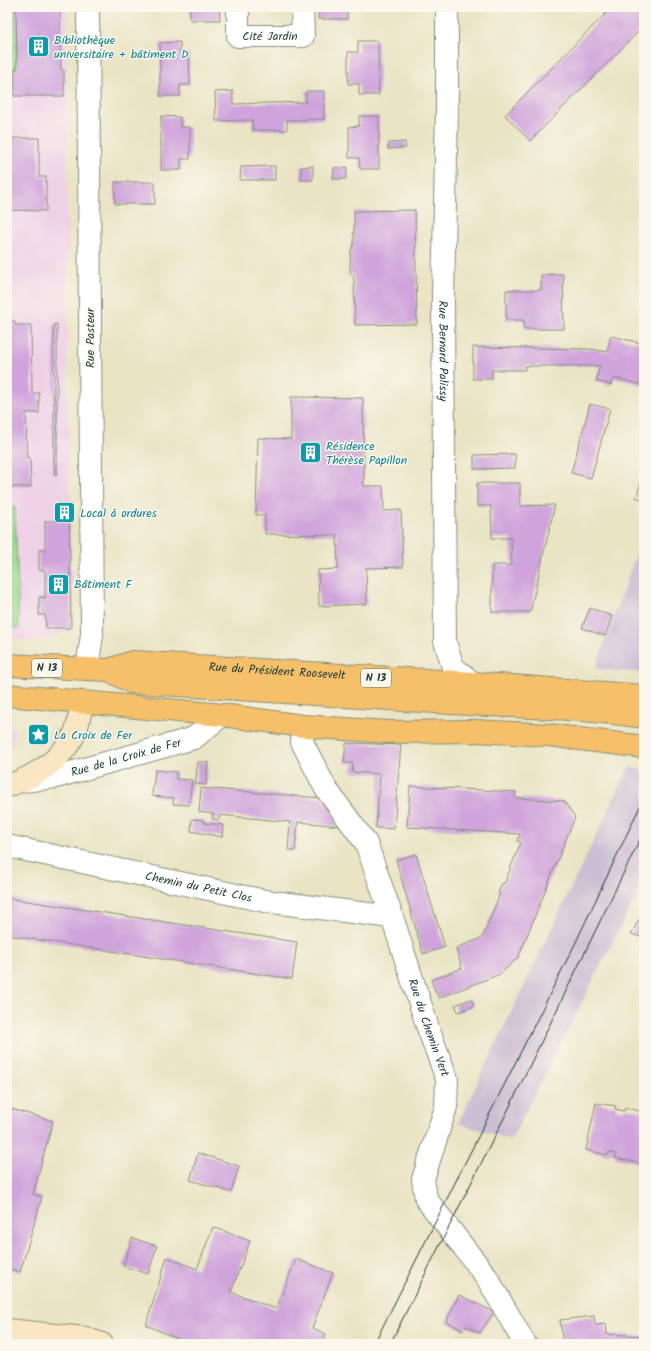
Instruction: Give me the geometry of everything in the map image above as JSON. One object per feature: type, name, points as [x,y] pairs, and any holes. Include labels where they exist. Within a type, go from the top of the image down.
[{"type":"main road","name":"Rue du Président Roosevelt","points":[[7,665],[36,668],[87,668],[109,670],[133,662],[644,696]]},
{"type":"main road","points":[[82,702],[87,668]]},
{"type":"main road","points":[[109,670],[131,682],[454,703],[548,707],[644,717]]},
{"type":"main road","points":[[7,695],[222,715],[303,726],[388,732],[475,731],[548,735],[644,747]]},
{"type":"main road","points":[[222,715],[289,714],[408,719],[483,714],[522,715],[644,729]]},
{"type":"street","name":"Rue Pasteur","points":[[87,668],[92,635],[88,7]]},
{"type":"street","name":"Cité Jardin","points":[[238,7],[238,36],[303,36],[302,7]]},
{"type":"street","name":"Rue Bernard Palissy","points":[[447,7],[447,108],[443,299],[445,641],[453,667],[473,684]]},
{"type":"street","name":"Rue de la Croix de Fer","points":[[15,784],[44,769],[62,753],[75,734],[82,702]]},
{"type":"street","name":"Rue de la Croix de Fer","points":[[15,784],[56,777],[194,738],[222,715]]},
{"type":"street","name":"Rue du Chemin Vert","points":[[303,726],[302,742],[326,789],[366,843],[428,1028],[447,1079],[446,1107],[423,1179],[426,1199],[486,1276],[525,1344]]},
{"type":"street","name":"Chemin du Petit Clos","points":[[7,846],[265,901],[392,918]]},
{"type":"street","points":[[7,1330],[85,1338],[102,1344]]},
{"type":"shaded area","points":[[7,7],[67,7],[68,416],[72,630],[41,641],[7,638]]},
{"type":"shaded area","points":[[644,532],[644,673],[595,669]]},
{"type":"shaded area","points":[[7,728],[16,729],[7,760]]},
{"type":"shaded area","points":[[629,767],[644,770],[644,881],[511,1140],[458,1123]]},
{"type":"green space","points":[[7,7],[16,7],[17,69],[14,70],[14,89],[7,90]]},
{"type":"green space","points":[[7,507],[15,507],[19,628],[7,627]]},
{"type":"building","name":"Bibliothèque universitaire + bâtiment D","points":[[16,7],[60,7],[61,70],[64,70],[64,96],[14,96],[14,70],[17,69]]},
{"type":"building","points":[[190,7],[219,7],[220,20],[190,20]]},
{"type":"building","points":[[318,7],[347,7],[347,19],[318,19]]},
{"type":"building","points":[[612,7],[644,7],[644,26],[530,141],[505,115]]},
{"type":"building","points":[[358,41],[378,41],[379,95],[359,95],[359,84],[348,84],[348,52],[358,52]]},
{"type":"building","points":[[180,42],[180,52],[189,53],[190,85],[180,85],[180,96],[160,96],[160,43]]},
{"type":"building","points":[[233,91],[233,104],[306,102],[306,91],[324,91],[324,119],[287,120],[287,130],[253,130],[252,120],[216,121],[215,92]]},
{"type":"building","points":[[161,116],[180,117],[180,127],[190,127],[190,159],[181,159],[181,170],[161,170]]},
{"type":"building","points":[[359,116],[379,116],[379,169],[360,169],[359,158],[349,158],[349,127],[359,126]]},
{"type":"building","points":[[10,138],[39,138],[39,177],[46,177],[46,211],[7,210],[7,177],[10,177]]},
{"type":"building","points":[[405,142],[406,148],[388,149],[389,143]]},
{"type":"building","points":[[275,166],[275,180],[240,180],[241,167]]},
{"type":"building","points":[[313,166],[313,180],[301,180],[301,167]]},
{"type":"building","points":[[347,167],[346,179],[333,179],[334,168]]},
{"type":"building","points":[[115,182],[155,182],[155,204],[115,204]]},
{"type":"building","points":[[415,210],[417,324],[355,325],[354,278],[350,272],[351,251],[354,244],[354,211]]},
{"type":"building","points":[[563,274],[564,329],[524,329],[524,320],[506,320],[506,290],[541,290],[541,275]]},
{"type":"building","points":[[7,321],[15,321],[15,325],[31,325],[32,393],[39,393],[39,413],[26,413],[27,458],[30,458],[31,487],[7,487]]},
{"type":"building","points":[[54,324],[57,324],[57,474],[54,474]]},
{"type":"building","points":[[611,336],[644,344],[644,385],[613,378],[611,385],[596,381],[600,366],[525,366],[525,370],[492,370],[492,379],[473,379],[473,347],[591,349],[607,352]]},
{"type":"building","name":"Résidence Thérèse Papillon","points":[[291,397],[363,398],[364,486],[383,486],[384,511],[401,510],[403,567],[366,568],[367,604],[319,606],[318,570],[338,569],[337,535],[265,534],[265,515],[256,515],[258,438],[291,439]]},
{"type":"building","points":[[590,404],[610,409],[591,478],[571,473]]},
{"type":"building","points":[[515,454],[515,468],[474,469],[474,455]]},
{"type":"building","points":[[644,475],[644,500],[636,497]]},
{"type":"building","points":[[477,483],[520,483],[520,506],[555,505],[530,612],[492,612],[492,565],[512,565],[511,538],[492,538],[491,506],[477,506]]},
{"type":"building","name":"Bâtiment F","points":[[59,505],[69,505],[71,628],[46,628],[45,615],[39,615],[39,597],[45,598],[45,570],[39,570],[39,550],[45,551],[45,521],[59,521]]},
{"type":"building","points":[[590,608],[612,616],[605,636],[582,628]]},
{"type":"building","points":[[346,743],[401,745],[394,829],[376,827],[380,774],[352,772],[353,763],[344,763]]},
{"type":"building","points":[[198,762],[208,762],[206,785],[195,784]]},
{"type":"building","points":[[155,770],[176,772],[176,779],[192,780],[189,805],[173,804],[174,798],[152,796]]},
{"type":"building","points":[[410,786],[516,792],[515,798],[564,801],[575,817],[518,958],[500,974],[439,998],[431,980],[462,968],[456,948],[482,938],[500,894],[498,893],[502,883],[504,884],[521,842],[517,841],[520,834],[407,827]]},
{"type":"building","points":[[201,788],[322,798],[341,826],[298,822],[295,851],[288,850],[290,822],[220,815],[219,820],[212,819],[213,814],[199,812]]},
{"type":"building","points":[[192,819],[204,820],[204,823],[223,825],[222,837],[191,831]]},
{"type":"building","points":[[416,854],[445,947],[423,954],[396,860]]},
{"type":"building","points":[[7,898],[297,942],[292,979],[7,935]]},
{"type":"building","points":[[639,920],[644,922],[644,938],[631,934]]},
{"type":"building","points":[[471,999],[474,1006],[458,1012],[455,1005]]},
{"type":"building","points":[[596,1103],[616,1106],[615,1109],[624,1111],[625,1108],[644,1112],[644,1164],[615,1158],[616,1154],[609,1152],[608,1155],[586,1150]]},
{"type":"building","points":[[8,1108],[53,1121],[33,1194],[42,1197],[20,1272],[7,1268]]},
{"type":"building","points":[[198,1153],[239,1166],[231,1192],[190,1180]]},
{"type":"building","points":[[213,1227],[250,1241],[231,1292],[276,1309],[296,1259],[333,1273],[312,1328],[326,1334],[322,1344],[190,1344],[146,1325],[167,1257],[197,1269]]},
{"type":"building","points":[[132,1238],[157,1246],[148,1274],[123,1266]]},
{"type":"building","points":[[459,1295],[494,1312],[480,1333],[466,1326],[464,1330],[446,1322]]},
{"type":"building","points":[[594,1316],[595,1325],[606,1324],[607,1334],[643,1336],[643,1344],[575,1344],[575,1341],[563,1343],[560,1320]]},
{"type":"tram line","points":[[374,1344],[575,944],[644,798]]},
{"type":"tram line","points":[[390,1344],[509,1108],[644,831]]},
{"type":"place","name":"Bibliothèque universitaire + bâtiment D","points":[[38,47]]},
{"type":"place","name":"Résidence Thérèse Papillon","points":[[310,453]]},
{"type":"place","name":"Local à ordures","points":[[64,513]]},
{"type":"place","name":"Bâtiment F","points":[[58,584]]},
{"type":"place","name":"La Croix de Fer","points":[[38,735]]}]
